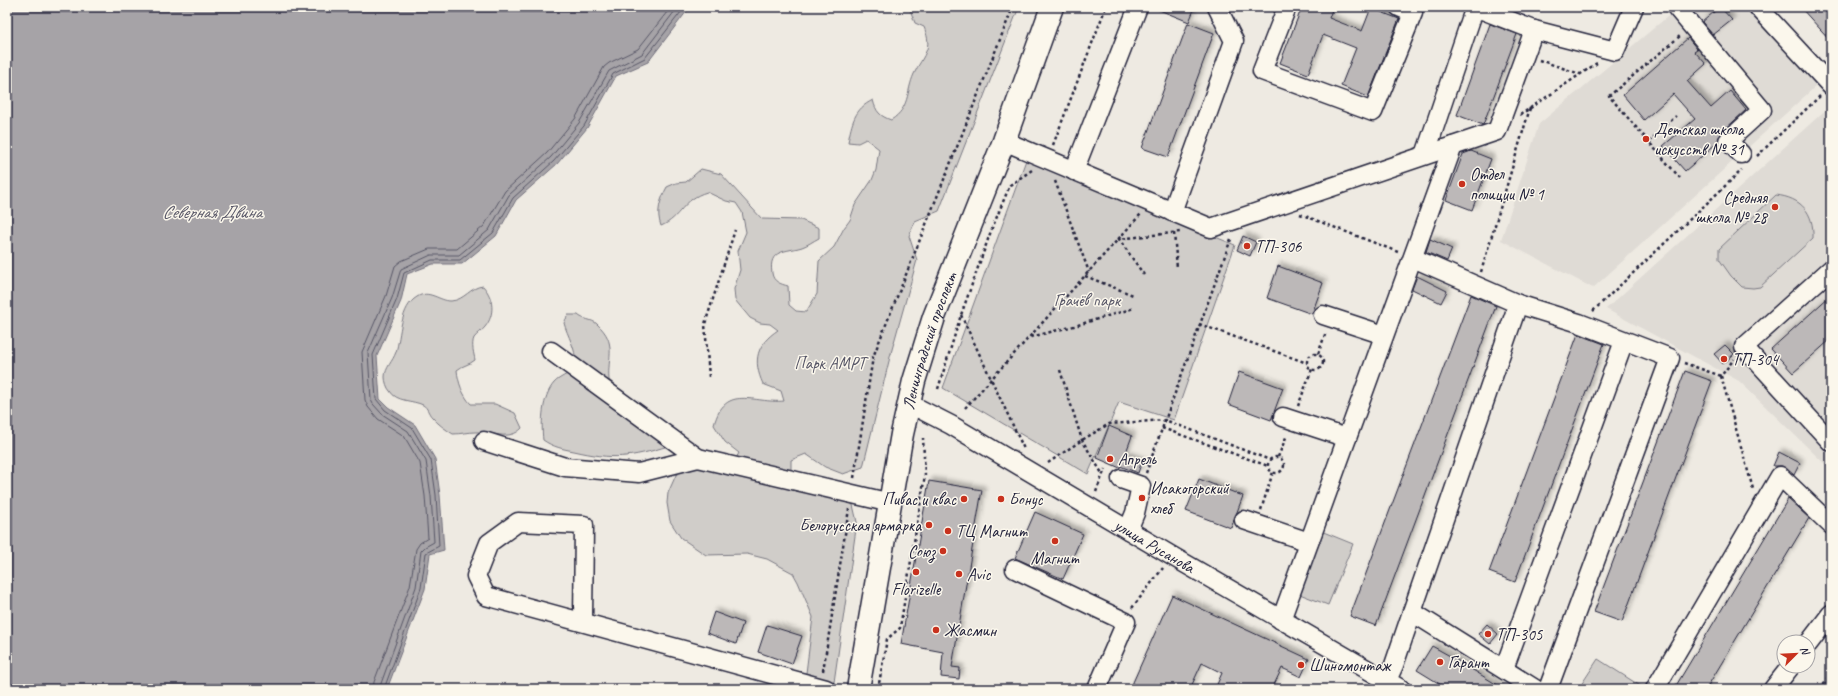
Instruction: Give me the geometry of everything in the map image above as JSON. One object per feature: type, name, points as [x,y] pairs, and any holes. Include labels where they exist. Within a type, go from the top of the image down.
[{"type":"main road","name":"Ленинградский проспект","points":[[858,689],[908,403],[934,317],[1004,141],[1052,7]]},
{"type":"street","points":[[1074,171],[1138,7]]},
{"type":"street","points":[[1172,212],[1234,40],[1217,7]]},
{"type":"street","points":[[1287,7],[1262,71],[1373,112],[1413,13],[1399,7]]},
{"type":"street","points":[[1425,155],[1475,7],[1534,30],[1614,51],[1634,7]]},
{"type":"street","points":[[1676,7],[1762,110],[1728,140],[1746,160]]},
{"type":"street","points":[[1758,7],[1831,86]]},
{"type":"street","points":[[1004,141],[1211,228],[1497,131],[1534,30]]},
{"type":"street","points":[[1281,620],[1453,146]]},
{"type":"street","points":[[1413,258],[1518,304],[1579,323],[1624,342],[1670,358],[1548,689]]},
{"type":"street","points":[[1831,269],[1744,346],[1831,442]]},
{"type":"street","points":[[1390,686],[1412,612],[1518,304]]},
{"type":"street","points":[[1327,317],[1384,335]]},
{"type":"street","points":[[1504,669],[1624,342]]},
{"type":"street","points":[[551,351],[698,458],[891,503]]},
{"type":"street","name":"улица Русанова","points":[[908,403],[951,425],[1390,686]]},
{"type":"street","points":[[1283,417],[1347,438]]},
{"type":"street","points":[[484,441],[565,467],[639,473],[698,458]]},
{"type":"street","points":[[1655,689],[1780,476],[1831,525]]},
{"type":"street","points":[[1121,479],[1141,486],[1135,513],[1128,530]]},
{"type":"street","points":[[582,622],[584,525],[518,522],[489,543],[476,576],[486,596],[823,688]]},
{"type":"street","points":[[1250,522],[1309,542]]},
{"type":"street","points":[[1015,569],[1126,622],[1097,689]]},
{"type":"street","points":[[1412,612],[1535,689]]},
{"type":"street","points":[[1816,634],[1831,614]]},
{"type":"street","points":[[1773,689],[1785,674]]},
{"type":"path","points":[[823,688],[851,494],[873,357],[1013,7]]},
{"type":"path","points":[[938,389],[961,315],[991,231],[1010,185],[1048,160],[1106,7]]},
{"type":"path","points":[[1680,178],[1610,96],[1691,26]]},
{"type":"path","points":[[1519,116],[1614,51]]},
{"type":"path","points":[[1524,55],[1581,74]]},
{"type":"path","points":[[1579,323],[1746,160],[1831,86]]},
{"type":"path","points":[[1477,286],[1530,108]]},
{"type":"path","points":[[1648,142],[1676,116]]},
{"type":"path","points":[[1048,160],[1089,272]]},
{"type":"path","points":[[965,408],[1151,203]]},
{"type":"path","points":[[1277,206],[1413,258]]},
{"type":"path","points":[[1172,212],[1176,268]]},
{"type":"path","points":[[1141,486],[1199,324],[1239,219]]},
{"type":"path","points":[[1119,239],[1174,234],[1203,224]]},
{"type":"path","points":[[709,377],[705,324],[735,230]]},
{"type":"path","points":[[1119,239],[1144,275]]},
{"type":"path","points":[[1085,276],[1133,295]]},
{"type":"path","points":[[1029,337],[1078,325],[1134,308]]},
{"type":"path","points":[[961,315],[1024,449]]},
{"type":"path","points":[[1199,324],[1307,363],[1312,369],[1320,368],[1323,361],[1318,354],[1327,317]]},
{"type":"path","points":[[1721,376],[1744,346]]},
{"type":"path","points":[[1307,363],[1310,356],[1318,354]]},
{"type":"path","points":[[1670,358],[1721,376]]},
{"type":"path","points":[[1060,370],[1082,440],[1103,475]]},
{"type":"path","points":[[1721,376],[1760,511]]},
{"type":"path","points":[[1048,463],[1109,424],[1165,420],[1270,460]]},
{"type":"path","points":[[1162,428],[1268,466],[1273,472]]},
{"type":"path","points":[[878,689],[887,639],[900,628],[925,475],[923,438]]},
{"type":"path","points":[[1268,466],[1273,457],[1278,457],[1284,464],[1281,471],[1273,472]]},
{"type":"path","points":[[1096,492],[1105,469]]},
{"type":"path","points":[[1250,522],[1273,472]]},
{"type":"path","points":[[1126,622],[1134,604],[1172,556]]},
{"type":"path","points":[[1820,689],[1831,673]]},
{"type":"shaded area","name":"Детская школа искусств № 31","points":[[1679,7],[1745,7],[1816,86],[1593,288],[1501,240],[1539,124]]},
{"type":"shaded area","name":"Средняя школа № 28","points":[[1831,105],[1831,470],[1739,381],[1606,309]]},
{"type":"green space","name":"Парк АМРТ","points":[[909,7],[1019,7],[939,211],[915,221],[909,236],[917,260],[891,353],[863,467],[843,474],[825,467],[806,454],[791,460],[791,470],[811,476],[853,505],[857,522],[833,689],[804,689],[813,617],[793,573],[767,559],[747,554],[706,555],[681,538],[670,521],[667,503],[668,493],[680,466],[735,460],[739,453],[725,442],[714,425],[719,412],[725,404],[742,398],[784,401],[781,391],[763,384],[757,360],[758,353],[765,341],[778,330],[770,324],[760,323],[750,318],[735,300],[734,289],[740,270],[738,251],[746,232],[742,212],[736,203],[726,201],[707,192],[692,199],[668,223],[661,226],[659,211],[662,197],[667,187],[676,183],[686,182],[701,169],[721,174],[762,219],[801,220],[819,228],[819,238],[802,247],[780,253],[773,260],[771,265],[774,279],[788,286],[789,305],[796,311],[806,312],[817,294],[819,261],[834,247],[850,220],[855,205],[872,180],[876,170],[879,149],[866,139],[858,143],[848,142],[855,117],[862,108],[873,100],[877,111],[884,117],[891,120],[897,115],[905,105],[911,81],[927,49],[928,43],[924,27],[915,23]]},
{"type":"green space","name":"Грачёв парк","points":[[1026,160],[1235,245],[1174,420],[1119,402],[1088,474],[943,388]]},
{"type":"green space","points":[[1776,195],[1792,199],[1804,208],[1811,221],[1813,238],[1760,287],[1742,287],[1731,276],[1719,259],[1719,249]]},
{"type":"green space","points":[[483,286],[491,301],[492,312],[485,327],[474,338],[473,346],[475,360],[457,370],[460,384],[463,393],[471,404],[495,404],[515,413],[522,428],[517,432],[506,435],[481,432],[453,434],[437,422],[423,405],[400,399],[393,395],[388,388],[385,380],[385,374],[395,355],[404,314],[411,302],[417,297],[426,294],[451,301],[456,300],[474,289]]},
{"type":"green space","points":[[568,315],[578,315],[582,318],[593,321],[603,331],[607,338],[610,350],[609,380],[633,400],[668,446],[643,453],[611,457],[588,454],[562,448],[543,440],[542,418],[547,395],[557,380],[572,370],[575,362],[575,353],[564,323]]},
{"type":"green space","points":[[1321,531],[1353,544],[1328,605],[1297,593]]},
{"type":"green space","points":[[1598,659],[1642,687],[1640,689],[1579,688]]},
{"type":"water","name":"Северная Двина","points":[[7,7],[690,7],[648,62],[616,76],[587,128],[557,164],[516,200],[496,236],[462,264],[433,264],[407,274],[401,301],[377,356],[380,399],[388,407],[415,425],[435,459],[440,495],[444,550],[430,554],[425,589],[387,689],[7,689]]},
{"type":"building","points":[[1152,7],[1195,7],[1189,22]]},
{"type":"building","points":[[1302,7],[1333,7],[1329,18],[1362,31],[1371,8],[1399,19],[1368,97],[1341,86],[1356,48],[1323,35],[1308,74],[1280,63]]},
{"type":"building","points":[[1720,7],[1732,20],[1713,35],[1702,22]]},
{"type":"building","points":[[1800,7],[1831,7],[1831,41]]},
{"type":"building","points":[[1188,23],[1214,33],[1168,157],[1142,148]]},
{"type":"building","points":[[1490,24],[1517,34],[1483,125],[1457,115]]},
{"type":"building","points":[[1688,38],[1697,49],[1694,51],[1706,64],[1687,81],[1711,108],[1730,91],[1746,110],[1721,133],[1718,142],[1685,171],[1663,146],[1695,119],[1673,94],[1644,120],[1623,95]]},
{"type":"building","points":[[1471,151],[1491,159],[1472,210],[1446,200],[1463,154]]},
{"type":"building","name":"ТП-306","points":[[1243,236],[1256,242],[1250,256],[1237,250]]},
{"type":"building","points":[[1430,239],[1452,249],[1447,261],[1426,252]]},
{"type":"building","points":[[1278,266],[1323,283],[1312,314],[1267,298]]},
{"type":"building","points":[[1417,276],[1447,291],[1441,303],[1412,289]]},
{"type":"building","points":[[1471,295],[1496,306],[1376,626],[1350,616]]},
{"type":"building","points":[[1831,295],[1831,339],[1793,373],[1771,349]]},
{"type":"building","points":[[1578,334],[1604,344],[1515,582],[1489,572]]},
{"type":"building","name":"ТП-304","points":[[1725,345],[1734,354],[1723,364],[1714,354]]},
{"type":"building","points":[[1685,371],[1712,381],[1622,622],[1594,612]]},
{"type":"building","points":[[1239,372],[1283,388],[1271,420],[1228,404]]},
{"type":"building","points":[[1109,426],[1132,436],[1125,455],[1142,461],[1138,473],[1120,466],[1120,468],[1097,458]]},
{"type":"building","points":[[1779,452],[1800,463],[1794,475],[1782,466],[1773,466]]},
{"type":"building","points":[[1199,479],[1243,496],[1231,528],[1186,511]]},
{"type":"building","name":"ТЦ Магнит","points":[[929,481],[982,490],[952,667],[960,668],[959,679],[941,677],[943,652],[901,644]]},
{"type":"building","points":[[1788,499],[1809,518],[1706,689],[1674,689]]},
{"type":"building","points":[[1035,512],[1083,534],[1063,579],[1015,558]]},
{"type":"building","points":[[1172,595],[1309,659],[1301,677],[1282,668],[1272,689],[1215,689],[1222,673],[1202,663],[1190,689],[1130,689]]},
{"type":"building","points":[[714,612],[743,623],[736,644],[707,633]]},
{"type":"building","name":"ТП-305","points":[[1487,624],[1498,634],[1490,644],[1478,634]]},
{"type":"building","points":[[767,625],[802,636],[792,664],[758,652]]},
{"type":"building","points":[[1432,646],[1504,689],[1448,689],[1417,670]]},
{"type":"place","name":"Детская школа искусств № 31","points":[[1646,139]]},
{"type":"place","name":"Отдел полиции № 1","points":[[1462,184]]},
{"type":"place","name":"Средняя школа № 28","points":[[1775,207]]},
{"type":"place","name":"ТП-306","points":[[1247,246]]},
{"type":"place","name":"ТП-304","points":[[1724,359]]},
{"type":"place","name":"Апрель","points":[[1110,459]]},
{"type":"place","name":"Исакогорский хлеб","points":[[1142,498]]},
{"type":"place","name":"Пивас и квас","points":[[964,499]]},
{"type":"place","name":"Бонус","points":[[1001,499]]},
{"type":"place","name":"Белорусская ярмарка","points":[[929,525]]},
{"type":"place","name":"ТЦ Магнит","points":[[948,531]]},
{"type":"place","name":"Магнит","points":[[1055,541]]},
{"type":"place","name":"Союз","points":[[943,551]]},
{"type":"place","name":"Florizelle","points":[[916,572]]},
{"type":"place","name":"Avic","points":[[959,574]]},
{"type":"place","name":"Жасмин","points":[[936,630]]},
{"type":"place","name":"ТП-305","points":[[1488,634]]},
{"type":"place","name":"Гарант","points":[[1440,662]]},
{"type":"place","name":"Шиномонтаж","points":[[1301,665]]}]
